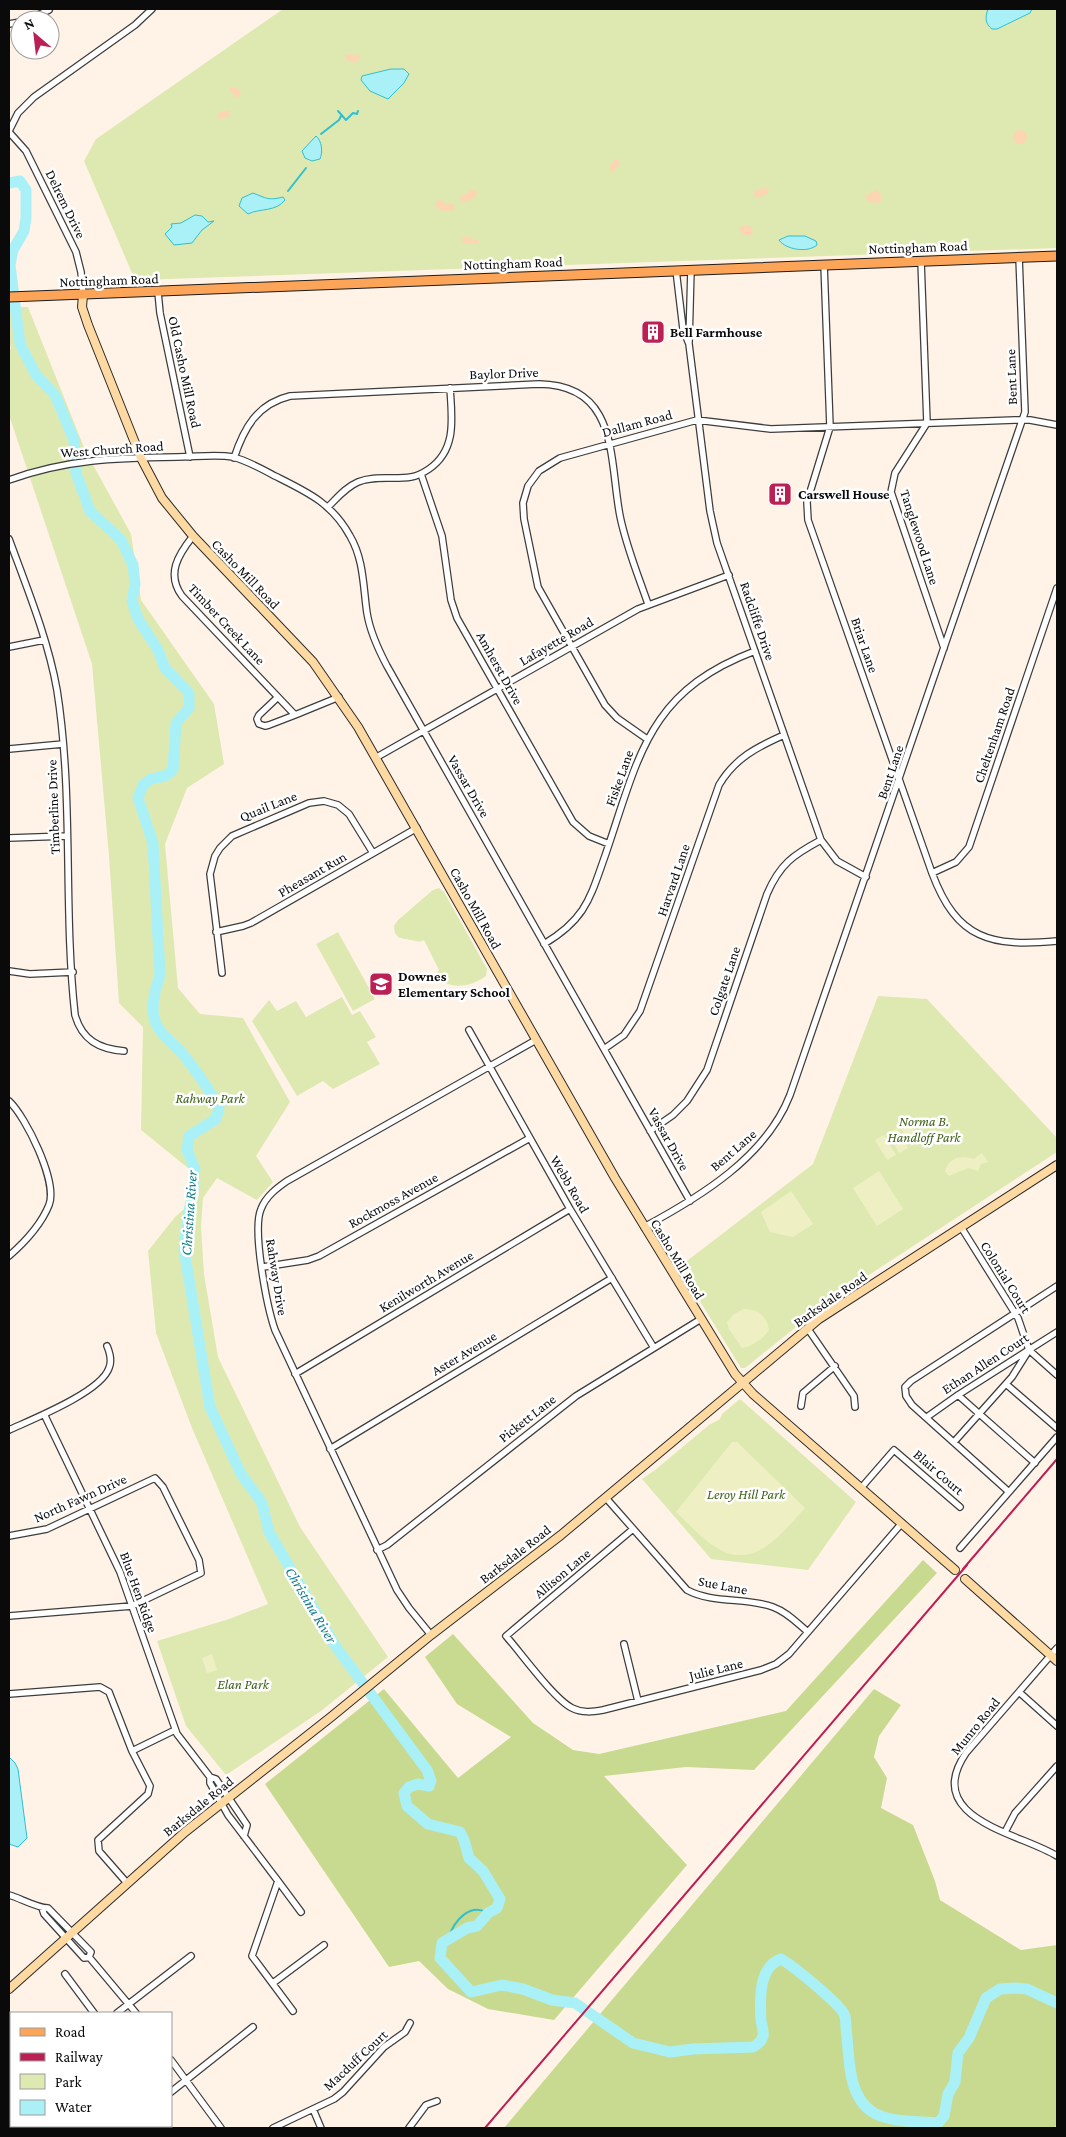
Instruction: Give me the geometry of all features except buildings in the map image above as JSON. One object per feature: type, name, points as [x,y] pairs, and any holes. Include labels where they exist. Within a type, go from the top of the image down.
[{"type":"main road","name":"Nottingham Road","points":[[9,298],[691,269],[1057,256]]},
{"type":"street","points":[[9,131],[22,108],[34,97],[135,25],[152,9]]},
{"type":"street","name":"Delrem Drive","points":[[9,131],[26,151],[76,252],[81,272],[83,295]]},
{"type":"street","name":"Bent Lane","points":[[644,1227],[690,1201],[751,1153],[767,1137],[780,1117],[795,1083],[900,782],[1025,412],[1019,257]]},
{"type":"street","points":[[921,261],[927,423]]},
{"type":"street","name":"Briar Lane","points":[[824,264],[830,427],[807,502],[808,520],[932,873],[939,892],[950,912],[984,937],[1005,943],[1023,944],[1057,941]]},
{"type":"street","name":"Radcliffe Drive","points":[[691,269],[691,328],[689,344],[712,523],[822,840],[837,860],[866,877]]},
{"type":"street","name":"Radcliffe Drive","points":[[676,270],[683,329],[689,344]]},
{"type":"street","name":"Old Casho Mill Road","points":[[158,292],[160,313],[190,457]]},
{"type":"street","name":"Casho Mill Road","points":[[83,295],[82,307],[86,320],[141,458],[162,498],[193,536],[313,662],[339,697],[377,757],[536,1040],[644,1227],[742,1384],[955,1570]]},
{"type":"street","name":"Baylor Drive","points":[[234,458],[243,434],[252,420],[265,406],[280,398],[308,394],[550,384],[569,388],[585,398],[597,410],[605,426],[610,444],[623,529],[648,604]]},
{"type":"street","points":[[328,506],[360,481],[411,478],[421,474],[436,463],[448,446],[452,427],[450,388]]},
{"type":"street","name":"Dallam Road","points":[[647,739],[617,718],[605,705],[546,604],[535,578],[524,519],[525,494],[539,471],[553,461],[698,420],[771,429],[1022,420],[1057,425]]},
{"type":"street","name":"Tanglewood Lane","points":[[927,423],[895,473],[891,492],[944,648]]},
{"type":"street","name":"West Church Road","points":[[9,480],[41,469],[82,461],[190,457]]},
{"type":"street","name":"Vassar Drive","points":[[190,457],[234,458],[250,463],[311,494],[328,506],[345,527],[355,545],[362,568],[367,613],[373,634],[387,666],[690,1201]]},
{"type":"street","name":"Amherst Drive","points":[[421,474],[442,536],[454,609],[573,822],[589,836],[609,844]]},
{"type":"street","name":"Timber Creek Lane","points":[[193,536],[174,566],[177,590],[295,715]]},
{"type":"street","name":"Timberline Drive","points":[[9,539],[44,640],[57,689],[64,744],[75,1015],[82,1032],[100,1046],[124,1051]]},
{"type":"street","name":"Lafayette Road","points":[[377,757],[648,604],[729,576]]},
{"type":"street","name":"Cheltenham Road","points":[[932,873],[956,862],[969,847],[1057,588]]},
{"type":"street","points":[[9,646],[44,640]]},
{"type":"street","name":"Fiske Lane","points":[[544,944],[568,928],[586,906],[647,739],[662,715],[687,688],[718,666],[755,651]]},
{"type":"street","points":[[278,697],[259,715],[257,719],[259,724],[269,726],[339,697]]},
{"type":"street","name":"Harvard Lane","points":[[604,1049],[624,1034],[640,1011],[724,777],[744,755],[784,735]]},
{"type":"street","points":[[9,749],[64,744]]},
{"type":"street","name":"Quail Lane","points":[[222,973],[210,886],[212,865],[220,848],[239,831],[309,803],[324,801],[338,805],[349,814],[373,853]]},
{"type":"street","name":"Pheasant Run","points":[[216,932],[233,929],[251,922],[417,828]]},
{"type":"street","points":[[9,838],[67,836]]},
{"type":"street","name":"Colgate Lane","points":[[650,1131],[673,1115],[687,1101],[707,1070],[775,876],[787,861],[822,840]]},
{"type":"street","points":[[9,971],[30,974],[73,972]]},
{"type":"street","name":"Webb Road","points":[[469,1030],[570,1209],[654,1348]]},
{"type":"street","name":"Rahway Drive","points":[[431,1635],[403,1599],[378,1550],[271,1319],[262,1267],[258,1216],[265,1202],[278,1187],[536,1040]]},
{"type":"street","points":[[9,1101],[25,1122],[39,1151],[49,1179],[50,1203],[38,1226],[9,1256]]},
{"type":"street","name":"Rockmoss Avenue","points":[[262,1267],[308,1260],[320,1256],[530,1138]]},
{"type":"street","name":"Barksdale Road","points":[[9,1989],[172,1842],[606,1498],[808,1329],[839,1305],[1057,1166]]},
{"type":"street","name":"Kenilworth Avenue","points":[[295,1374],[570,1209]]},
{"type":"street","name":"Colonial Court","points":[[961,1227],[1015,1313],[1029,1350]]},
{"type":"street","name":"Aster Avenue","points":[[330,1448],[612,1278]]},
{"type":"street","points":[[1009,1492],[908,1400],[904,1392],[906,1384],[1057,1286]]},
{"type":"street","name":"Pickett Lane","points":[[378,1550],[387,1545],[576,1396],[701,1320]]},
{"type":"street","points":[[808,1329],[854,1396],[855,1407]]},
{"type":"street","name":"Ethan Allen Court","points":[[927,1417],[1057,1332]]},
{"type":"street","points":[[9,1430],[44,1414],[97,1385],[110,1368],[111,1359],[107,1346]]},
{"type":"street","points":[[954,1442],[1006,1384],[1029,1350],[1057,1375]]},
{"type":"street","points":[[801,1406],[803,1393],[835,1366]]},
{"type":"street","points":[[1006,1384],[1057,1428]]},
{"type":"street","points":[[958,1395],[1035,1463]]},
{"type":"street","name":"Blue Hen Ridge","points":[[44,1414],[115,1560],[175,1730],[210,1778],[210,1783],[244,1836],[301,1912]]},
{"type":"street","points":[[960,1548],[1057,1438]]},
{"type":"street","name":"Blair Court","points":[[861,1488],[894,1450],[960,1507]]},
{"type":"street","name":"North Fawn Drive","points":[[9,1536],[47,1529],[155,1478],[159,1481],[199,1560],[201,1573],[132,1606]]},
{"type":"street","name":"Sue Lane","points":[[606,1498],[686,1590],[704,1596],[772,1607],[785,1614],[808,1632]]},
{"type":"street","name":"Julie Lane","points":[[506,1636],[561,1700],[573,1708],[594,1712],[769,1667],[789,1654],[902,1523]]},
{"type":"street","name":"Allison Lane","points":[[506,1636],[633,1529]]},
{"type":"street","points":[[965,1579],[1057,1661]]},
{"type":"street","points":[[9,1616],[132,1606]]},
{"type":"street","points":[[624,1644],[638,1701]]},
{"type":"street","name":"Munro Road","points":[[1057,1648],[966,1753],[956,1776],[958,1798],[966,1811],[982,1823],[1037,1845],[1057,1856]]},
{"type":"street","points":[[9,1694],[93,1688],[105,1689],[112,1697],[132,1751],[149,1782],[150,1789],[144,1798],[105,1831],[97,1844],[102,1856],[127,1883]]},
{"type":"street","points":[[1019,1692],[1057,1726]]},
{"type":"street","points":[[132,1751],[175,1730]]},
{"type":"street","points":[[1005,1832],[1015,1813],[1057,1766]]},
{"type":"street","name":"Blue Hen Ridge","points":[[210,1778],[216,1779],[247,1826],[244,1836]]},
{"type":"street","points":[[278,1881],[252,1956],[293,2011]]},
{"type":"street","points":[[9,1895],[42,1908],[48,1908],[91,1952],[90,1956],[135,2012]]},
{"type":"street","points":[[42,1908],[44,1914],[84,1958],[90,1956]]},
{"type":"street","points":[[272,1983],[324,1945]]},
{"type":"street","points":[[117,2012],[190,1956]]},
{"type":"street","points":[[65,1974],[93,2012]]},
{"type":"street","name":"Macduff Court","points":[[273,2128],[334,2099],[343,2092],[384,2047],[405,2032],[410,2023]]},
{"type":"street","points":[[172,2091],[253,2027]]},
{"type":"street","points":[[172,2061],[221,2128]]},
{"type":"street","points":[[409,2128],[426,2105],[437,2101]]},
{"type":"street","points":[[313,2109],[321,2128]]},
{"type":"shaded area","points":[[9,2026],[10,2127],[80,2128],[9,2128]]},
{"type":"green space","points":[[283,9],[1057,9],[1057,248],[138,280],[132,273],[84,161],[96,139]]},
{"type":"green space","name":"Rahway Park","points":[[9,307],[28,307],[85,450],[131,534],[141,600],[214,704],[224,764],[187,788],[165,844],[178,988],[200,1014],[243,1018],[290,1102],[256,1156],[273,1182],[257,1200],[217,1178],[203,1198],[201,1226],[204,1274],[218,1357],[300,1527],[388,1657],[321,1711],[226,1775],[186,1726],[157,1641],[229,1619],[268,1604],[192,1428],[156,1333],[148,1251],[175,1217],[199,1196],[199,1177],[141,1130],[143,1027],[119,1003],[109,856],[92,664],[9,415],[9,350],[11,349],[9,341]]},
{"type":"green space","points":[[439,888],[444,892],[487,969],[486,976],[474,983],[460,986],[446,983],[436,973],[439,970],[424,940],[419,942],[404,939],[395,933],[394,926],[398,920],[433,890]]},
{"type":"green space","points":[[338,932],[375,999],[353,1011],[316,944]]},
{"type":"green space","name":"Norma B. Handloff Park","points":[[878,996],[927,999],[1057,1138],[1057,1152],[826,1303],[745,1368],[741,1368],[679,1267],[813,1164]]},
{"type":"green space","points":[[342,997],[352,1015],[360,1011],[376,1037],[367,1042],[380,1064],[333,1089],[323,1081],[297,1096],[252,1021],[269,1000],[277,1011],[296,1001],[306,1017]]},
{"type":"green space","points":[[909,1121],[920,1141],[911,1146],[900,1126]]},
{"type":"green space","points":[[897,1128],[908,1148],[899,1153],[888,1133]]},
{"type":"green space","points":[[884,1135],[896,1155],[887,1160],[875,1140]]},
{"type":"green space","points":[[982,1153],[988,1162],[981,1164],[978,1171],[968,1168],[949,1176],[945,1171],[949,1163],[956,1158],[974,1159]]},
{"type":"green space","points":[[879,1171],[903,1209],[877,1226],[853,1188]]},
{"type":"green space","points":[[791,1191],[813,1224],[793,1237],[770,1232],[761,1212]]},
{"type":"green space","points":[[744,1309],[754,1310],[761,1314],[769,1330],[757,1342],[742,1348],[729,1329],[727,1322],[734,1314]]},
{"type":"green space","name":"Leroy Hill Park","points":[[740,1399],[856,1502],[808,1570],[711,1559],[642,1479],[709,1425],[720,1419],[722,1414]]},
{"type":"green space","points":[[732,1442],[737,1442],[805,1508],[767,1546],[744,1555],[731,1554],[717,1548],[701,1536],[676,1512]]},
{"type":"green space","points":[[923,1560],[937,1573],[754,1770],[686,1767],[604,1776],[687,1865],[554,2020],[488,2009],[448,1989],[419,1961],[389,1967],[265,1784],[384,1689],[458,1778],[511,1737],[457,1704],[425,1657],[453,1634],[533,1723],[573,1750],[599,1754],[786,1711]]},
{"type":"green space","points":[[212,1654],[217,1670],[207,1673],[202,1658]]},
{"type":"green space","points":[[874,1689],[901,1705],[879,1736],[874,1757],[887,1778],[881,1808],[913,1825],[935,1881],[940,1900],[1021,1950],[1057,1945],[1057,2122],[1055,2128],[504,2128]]},
{"type":"sand","points":[[345,54],[362,57],[354,63],[346,59]]},
{"type":"sand","points":[[232,86],[241,91],[240,97],[235,97],[229,89]]},
{"type":"sand","points":[[230,110],[230,117],[221,119],[218,117],[219,112]]},
{"type":"sand","points":[[1020,130],[1025,132],[1027,137],[1025,142],[1020,144],[1015,142],[1013,137],[1015,132]]},
{"type":"sand","points":[[615,158],[621,163],[612,173],[609,168]]},
{"type":"sand","points":[[768,188],[767,194],[758,198],[753,195],[756,189]]},
{"type":"sand","points":[[471,189],[477,193],[476,197],[464,203],[461,202],[460,197]]},
{"type":"sand","points":[[876,190],[881,194],[881,201],[878,203],[867,201],[866,195]]},
{"type":"sand","points":[[439,200],[447,204],[454,204],[455,210],[445,211],[437,209],[435,203]]},
{"type":"sand","points":[[750,226],[753,231],[750,236],[744,235],[740,231],[739,227]]},
{"type":"sand","points":[[465,236],[477,240],[479,243],[464,244],[460,239]]},
{"type":"water","points":[[988,9],[1032,9],[1030,13],[997,29],[992,29],[986,20]]},
{"type":"water","points":[[391,69],[404,69],[409,74],[404,83],[388,99],[370,91],[361,80],[362,76]]},
{"type":"water","points":[[316,136],[321,144],[321,153],[320,159],[312,161],[305,158],[302,151]]},
{"type":"water","points":[[253,193],[264,198],[283,197],[285,200],[273,208],[248,214],[239,206],[242,198]]},
{"type":"water","points":[[195,215],[202,216],[208,222],[214,221],[202,230],[192,243],[174,245],[165,234],[172,227],[171,224],[181,223]]},
{"type":"water","points":[[788,236],[805,236],[816,241],[817,245],[803,250],[792,248],[779,240]]},
{"type":"water","points":[[9,1757],[18,1769],[27,1838],[18,1847],[9,1844]]},
{"type":"waterway","points":[[338,111],[346,120],[353,113],[357,114],[358,111]]},
{"type":"waterway","points":[[321,134],[339,120],[341,116]]},
{"type":"waterway","points":[[288,191],[306,168]]},
{"type":"waterway","name":"Christina River","points":[[9,183],[20,181],[26,190],[24,231],[13,250],[10,265],[20,344],[36,375],[55,395],[74,440],[76,473],[90,511],[121,540],[133,565],[135,584],[132,601],[138,619],[158,650],[165,668],[189,693],[189,708],[176,723],[173,770],[165,776],[151,779],[143,785],[138,798],[153,843],[160,975],[154,1001],[154,1017],[158,1028],[192,1066],[219,1108],[216,1119],[189,1136],[187,1150],[195,1169],[184,1249],[210,1407],[241,1474],[262,1503],[269,1532],[336,1647],[427,1770],[431,1781],[429,1786],[418,1784],[409,1787],[404,1793],[407,1806],[428,1824],[460,1832],[469,1858],[483,1871],[500,1899],[497,1908],[488,1913],[477,1926],[467,1928],[442,1943],[440,1958],[471,1992],[502,1985],[523,1989],[552,2000],[575,2003],[633,2043],[670,2052],[693,2049],[753,2047],[758,2044],[763,2036],[760,2004],[764,1977],[773,1963],[781,1959],[825,1993],[844,2014],[851,2075],[858,2096],[865,2106],[881,2116],[905,2121],[938,2123],[944,2116],[948,2094],[955,2082],[958,2053],[969,2038],[986,1998],[1000,1989],[1015,1988],[1027,1989],[1057,2003]]},
{"type":"waterway","name":"Christina River","points":[[449,1937],[459,1919],[464,1915],[475,1910],[488,1913]]},
{"type":"railway","points":[[963,1569],[1057,1459]]},
{"type":"railway","points":[[485,2128],[967,1565]]},
{"type":"place","name":"Bell Farmhouse","points":[[653,332]]},
{"type":"place","name":"Carswell House","points":[[780,494]]},
{"type":"place","name":"Downes Elementary School","points":[[381,984]]},
{"type":"park label","name":"Elan Park","points":[[243,1684]]}]
